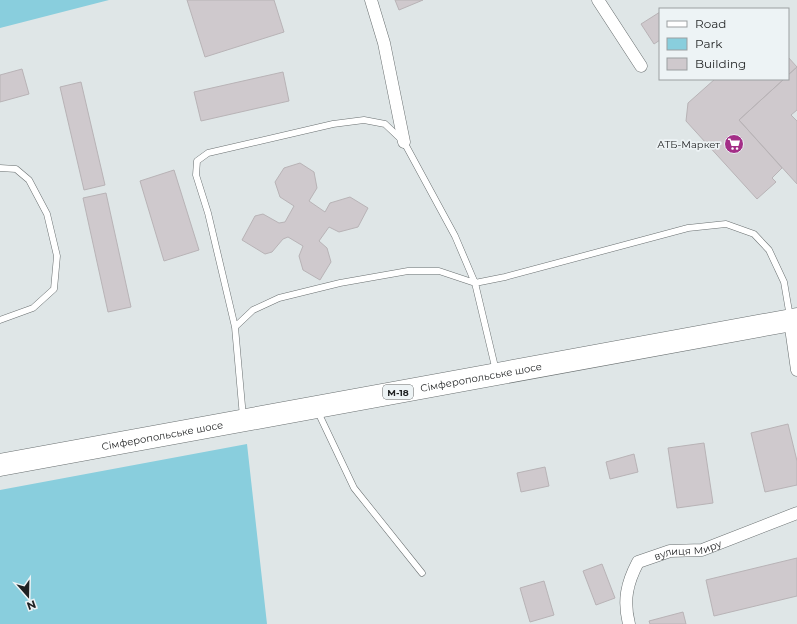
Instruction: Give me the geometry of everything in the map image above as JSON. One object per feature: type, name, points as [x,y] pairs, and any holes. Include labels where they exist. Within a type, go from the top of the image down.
[{"type":"highway","name":"Сімферопольське шосе","points":[[0,465],[795,318]]},
{"type":"street","points":[[371,0],[384,43],[404,142]]},
{"type":"street","points":[[598,0],[641,66]]},
{"type":"street","points":[[795,318],[797,370]]},
{"type":"street","name":"вулиця Миру","points":[[628,624],[625,610],[629,579],[638,562],[670,551],[702,550],[797,513]]},
{"type":"lane","points":[[244,420],[235,327],[208,213],[196,175],[196,160],[208,153],[333,124],[364,120],[385,124],[404,142],[455,236],[475,283],[497,374]]},
{"type":"lane","points":[[0,168],[16,169],[29,180],[48,214],[58,256],[54,289],[33,308],[0,320]]},
{"type":"lane","points":[[235,327],[253,310],[279,298],[340,283],[408,272],[439,271],[475,283],[506,278],[688,228],[726,224],[754,234],[770,250],[784,282],[795,318]]},
{"type":"lane","points":[[316,407],[354,488],[422,573]]},
{"type":"green space","points":[[0,0],[109,0],[0,28]]},
{"type":"green space","points":[[247,444],[267,624],[0,624],[0,490]]},
{"type":"building","points":[[187,0],[274,0],[284,32],[205,57]]},
{"type":"building","points":[[395,0],[423,0],[399,10]]},
{"type":"building","points":[[659,13],[659,41],[654,44],[641,24]]},
{"type":"building","points":[[789,58],[797,67],[789,74]]},
{"type":"building","points":[[797,67],[797,110],[791,115],[797,121],[797,184],[739,120],[783,80],[789,80],[789,74]]},
{"type":"building","points":[[22,69],[29,94],[0,102],[0,75]]},
{"type":"building","points":[[283,72],[289,101],[201,121],[194,92]]},
{"type":"building","name":"АТБ-Маркет","points":[[714,80],[783,80],[739,120],[782,168],[772,178],[776,182],[757,199],[686,121],[688,103]]},
{"type":"building","points":[[81,82],[105,185],[84,190],[60,87]]},
{"type":"building","points":[[300,163],[314,172],[317,188],[309,201],[325,212],[330,203],[350,197],[368,208],[358,227],[339,232],[329,227],[319,241],[327,248],[331,262],[320,280],[303,270],[299,256],[303,246],[288,237],[283,239],[272,252],[265,254],[242,240],[255,216],[263,214],[279,223],[285,222],[294,206],[280,197],[275,182],[284,168]]},
{"type":"building","points":[[174,170],[199,250],[164,261],[140,181]]},
{"type":"building","points":[[106,193],[131,307],[108,312],[83,198]]},
{"type":"building","points":[[788,424],[797,461],[797,485],[765,492],[751,433]]},
{"type":"building","points":[[704,443],[713,503],[677,508],[668,448]]},
{"type":"building","points":[[634,454],[638,472],[610,479],[606,462]]},
{"type":"building","points":[[545,467],[549,486],[521,492],[517,473]]},
{"type":"building","points":[[797,558],[797,596],[714,616],[706,580]]},
{"type":"building","points":[[602,564],[615,598],[596,605],[583,571]]},
{"type":"building","points":[[544,581],[554,615],[530,622],[520,588]]},
{"type":"building","points":[[683,612],[686,624],[650,624],[649,621]]},
{"type":"place","name":"АТБ-Маркет","points":[[734,144]]}]
